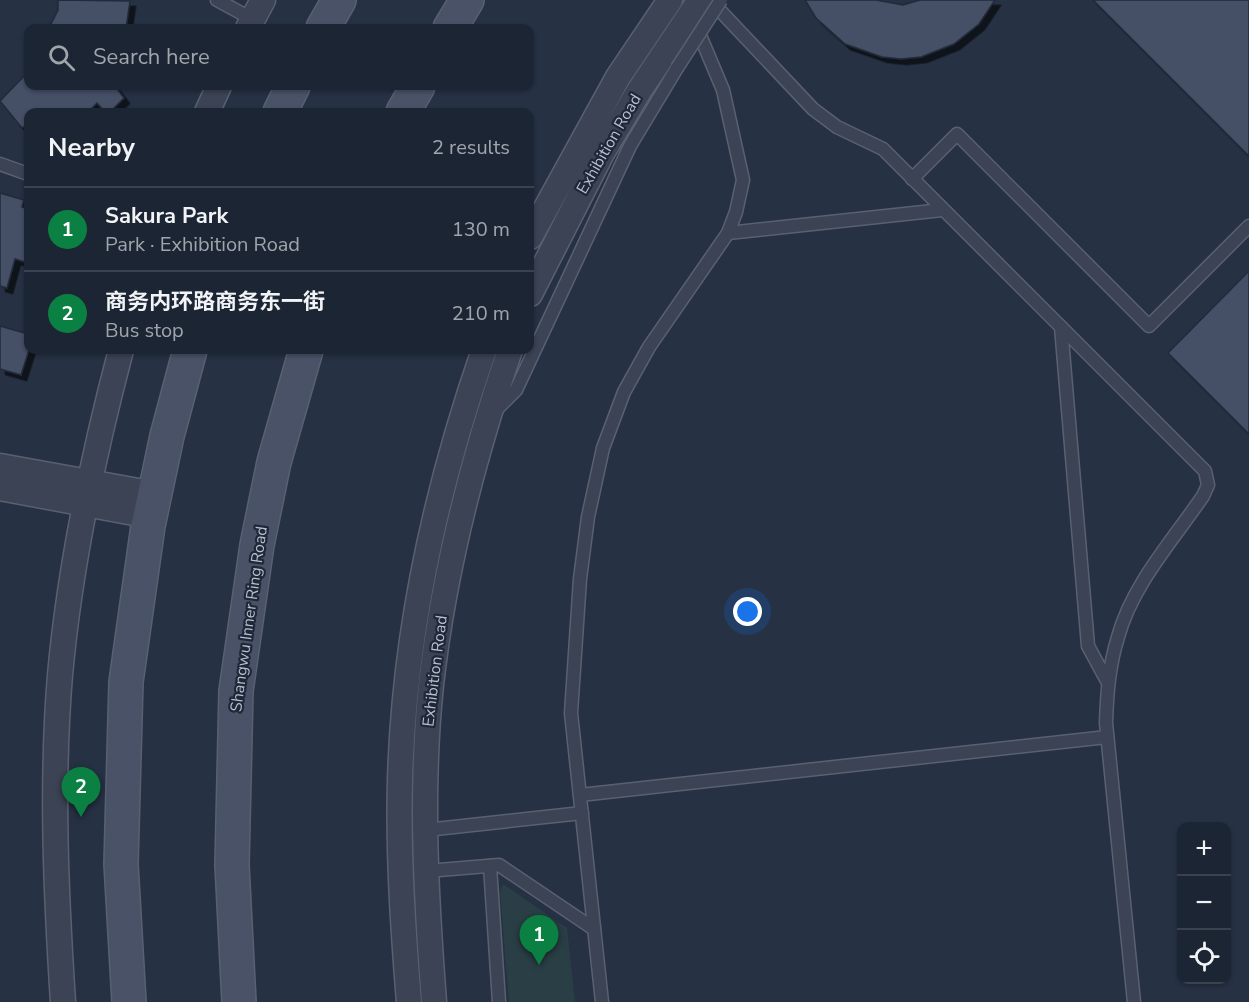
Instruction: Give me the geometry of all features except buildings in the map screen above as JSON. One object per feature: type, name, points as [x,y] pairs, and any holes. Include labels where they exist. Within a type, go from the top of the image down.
[{"type":"street","points":[[325,24],[339,0]]},
{"type":"street","points":[[452,24],[467,0]]},
{"type":"street","name":"Exhibition Road","points":[[534,230],[607,95],[670,0]]},
{"type":"street","name":"Exhibition Road","points":[[534,286],[602,153],[639,90],[700,5]]},
{"type":"street","points":[[209,108],[217,90]]},
{"type":"street","points":[[282,108],[291,90]]},
{"type":"street","points":[[405,108],[416,90]]},
{"type":"street","points":[[63,1002],[55,865],[60,675],[87,493],[120,354]]},
{"type":"street","points":[[129,1002],[121,864],[126,681],[153,505],[189,354]]},
{"type":"street","name":"Shangwu Inner Ring Road","points":[[239,1002],[232,865],[236,691],[259,535],[274,462],[305,354]]},
{"type":"street","name":"Exhibition Road","points":[[409,1002],[403,923],[400,781],[407,681],[434,518],[452,445],[483,354]]},
{"type":"street","name":"Exhibition Road","points":[[434,1002],[425,782],[432,684],[459,524],[487,418],[509,354]]},
{"type":"street","points":[[0,466],[87,493],[153,505]]},
{"type":"street","points":[[0,488],[87,493]]},
{"type":"lane","points":[[217,0],[254,16]]},
{"type":"lane","points":[[534,351],[630,146],[721,0]]},
{"type":"lane","points":[[700,5],[813,109],[837,127],[883,149],[1205,471],[1208,485],[1140,588],[1118,635],[1107,681],[1107,737],[1134,1002]]},
{"type":"lane","points":[[602,1002],[571,713],[580,579],[588,517],[603,448],[624,392],[649,347],[728,233],[736,212],[743,180],[723,90],[700,5]]},
{"type":"lane","points":[[912,179],[957,134],[1149,326],[1249,226]]},
{"type":"lane","points":[[0,164],[24,173]]},
{"type":"lane","points":[[728,233],[942,210]]},
{"type":"lane","points":[[1061,327],[1088,646],[1107,681]]},
{"type":"lane","points":[[487,418],[516,390],[533,354]]},
{"type":"lane","points":[[580,795],[1107,737]]},
{"type":"lane","points":[[426,830],[582,813]]},
{"type":"lane","points":[[427,871],[499,865],[594,929]]},
{"type":"lane","points":[[490,866],[499,1002]]},
{"type":"green space","points":[[503,884],[567,928],[575,1002],[509,1002],[500,891]]},
{"type":"place","name":"商务内环路商务东一街","points":[[81,817]]},
{"type":"place","name":"Sakura Park","points":[[539,965]]}]
